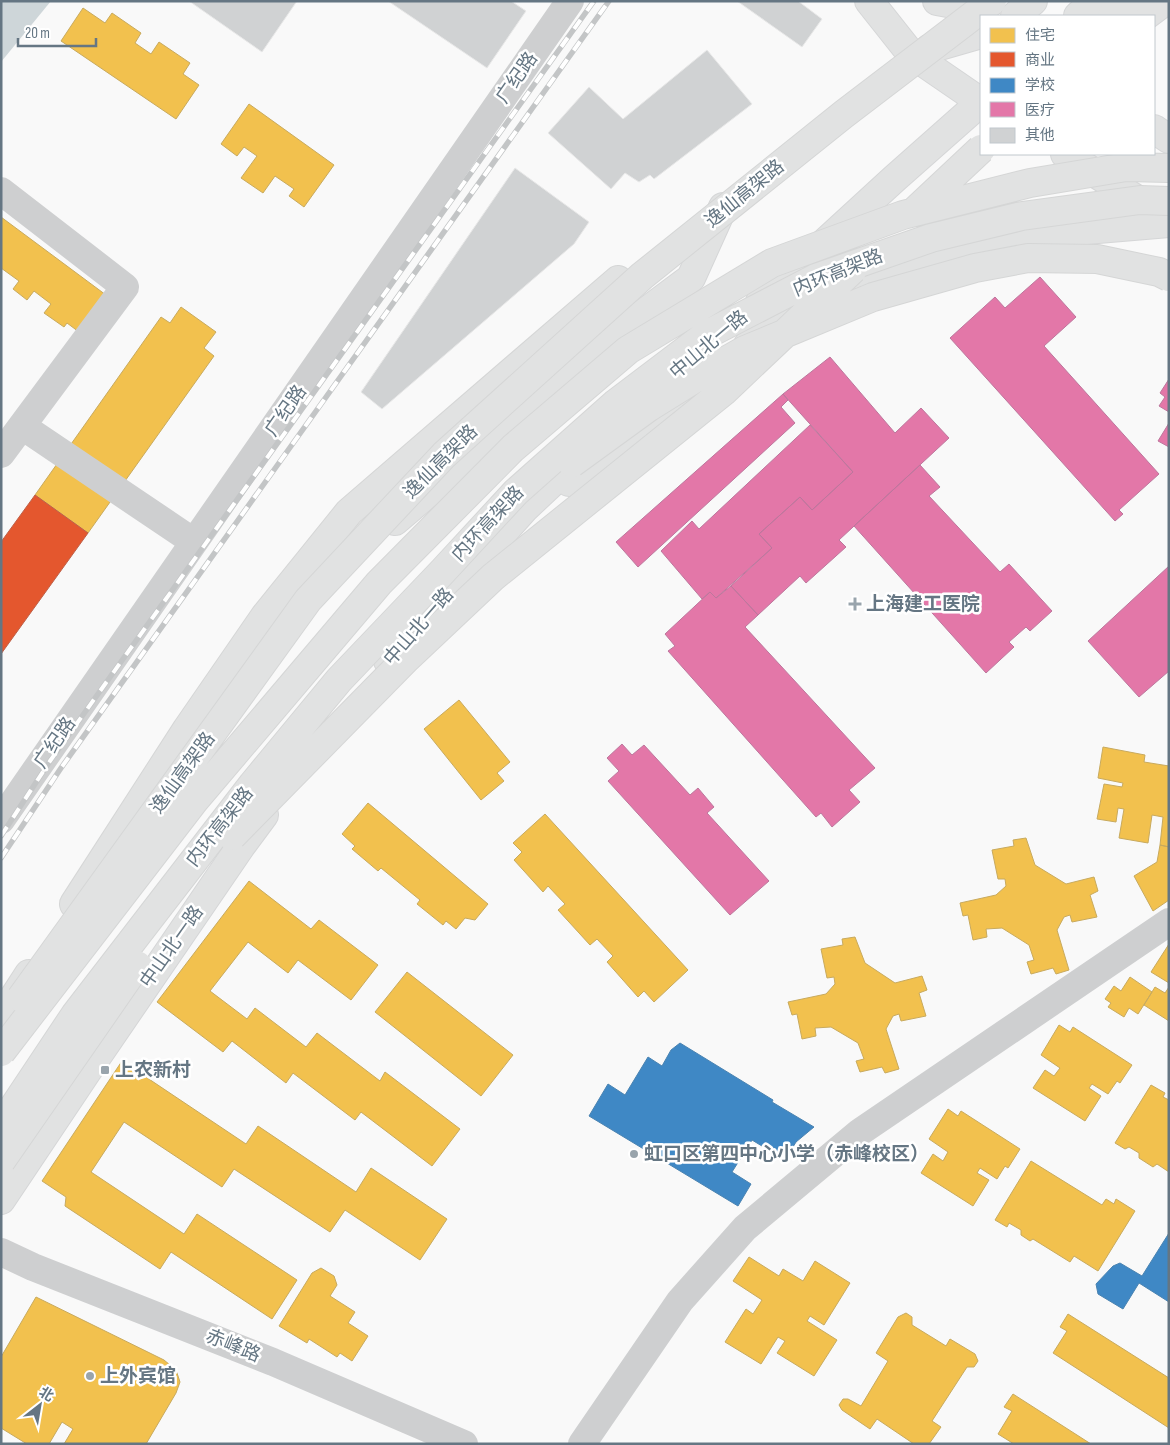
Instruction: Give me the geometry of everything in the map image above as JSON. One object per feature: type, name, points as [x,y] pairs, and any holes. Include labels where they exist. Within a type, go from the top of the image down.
[{"type":"main road","points":[[869,1],[910,54],[980,101]]},
{"type":"main road","points":[[937,1],[971,8]]},
{"type":"main road","name":"逸仙高架路","points":[[1,1027],[308,600],[444,455],[642,276],[844,114],[992,1]]},
{"type":"main road","points":[[1016,15],[1033,1]]},
{"type":"main road","points":[[1079,15],[1094,1]]},
{"type":"main road","points":[[1113,15],[1127,1]]},
{"type":"main road","points":[[1146,15],[1166,1]]},
{"type":"main road","points":[[1,1017],[187,730],[265,616],[349,512],[615,283],[733,186],[971,8]]},
{"type":"main road","points":[[910,54],[980,34]]},
{"type":"main road","name":"中山北一路","points":[[1,1200],[236,854],[298,769],[521,500],[708,348],[980,103]]},
{"type":"main road","points":[[1155,130],[1169,139]]},
{"type":"main road","points":[[1,1161],[120,987],[235,832],[407,658],[493,577],[724,391],[980,150]]},
{"type":"main road","points":[[1067,155],[1169,219]]},
{"type":"main road","name":"内环高架路","points":[[1,1052],[194,801],[379,582],[513,448],[628,350],[772,263],[903,215],[1030,183],[1126,168],[1169,168]]},
{"type":"main road","points":[[1,1027],[188,753],[356,554],[612,337],[691,278],[733,186]]},
{"type":"main road","name":"内环高架路","points":[[1,1126],[75,1015],[253,784],[339,680],[443,571],[521,500],[615,404],[706,336],[816,278],[931,238],[1022,216],[1140,200],[1169,201]]},
{"type":"main road","points":[[521,500],[609,458],[789,312],[852,278],[994,238],[1169,223]]},
{"type":"main road","points":[[521,500],[552,480],[649,407],[694,378],[745,350],[873,297],[975,268],[1028,258],[1097,259],[1159,272],[1169,277]]},
{"type":"street","name":"广纪路","points":[[1,820],[570,1]]},
{"type":"street","points":[[1,191],[125,287],[1,454]]},
{"type":"street","points":[[22,426],[194,542]]},
{"type":"street","points":[[582,1444],[680,1301],[745,1228],[860,1132],[1169,922]]},
{"type":"street","name":"赤峰路","points":[[1,1252],[273,1362],[464,1444]]},
{"type":"shaded area","points":[[1,1],[51,1],[1,62]]},
{"type":"building: 住宅","points":[[83,8],[105,23],[112,13],[141,33],[135,43],[151,54],[159,42],[190,63],[183,74],[199,85],[176,119],[61,41]]},
{"type":"building: 住宅","points":[[249,104],[334,165],[304,207],[289,196],[294,189],[275,176],[263,193],[241,178],[257,156],[244,147],[237,156],[221,144]]},
{"type":"building: 住宅","points":[[1,217],[106,295],[79,332],[67,323],[64,327],[44,313],[51,304],[34,291],[27,300],[13,289],[19,281],[1,268]]},
{"type":"building: 住宅","points":[[181,307],[216,332],[204,348],[214,356],[88,533],[35,495],[161,317],[170,323]]},
{"type":"building: 住宅","points":[[459,700],[510,762],[497,773],[504,781],[481,800],[424,729]]},
{"type":"building: 住宅","points":[[1103,747],[1145,755],[1144,762],[1169,766],[1169,847],[1160,845],[1163,817],[1152,815],[1148,843],[1119,838],[1124,809],[1118,808],[1116,822],[1097,819],[1104,784],[1122,787],[1123,783],[1098,778]]},
{"type":"building: 住宅","points":[[368,803],[488,904],[475,920],[465,918],[456,929],[446,921],[443,925],[417,904],[420,900],[381,868],[378,871],[352,849],[355,846],[342,834]]},
{"type":"building: 住宅","points":[[545,814],[688,970],[654,1002],[644,991],[638,997],[607,962],[613,956],[597,939],[590,945],[558,910],[565,904],[548,886],[543,892],[514,860],[522,852],[513,843]]},
{"type":"building: 住宅","points":[[1026,838],[1035,865],[1066,884],[1094,877],[1098,891],[1090,895],[1097,917],[1072,922],[1070,915],[1064,917],[1057,930],[1069,970],[1056,974],[1053,968],[1031,974],[1027,962],[1034,960],[1029,945],[1002,928],[986,929],[987,937],[973,940],[968,915],[963,916],[960,903],[996,895],[1006,886],[1005,879],[998,879],[992,850],[1014,846],[1013,840]]},
{"type":"building: 住宅","points":[[1160,845],[1169,847],[1169,900],[1153,911],[1134,876],[1157,862]]},
{"type":"building: 住宅","points":[[249,881],[311,929],[319,920],[378,965],[351,1000],[298,960],[288,973],[248,942],[210,991],[247,1019],[255,1008],[306,1047],[317,1033],[380,1081],[385,1072],[460,1129],[432,1166],[361,1112],[355,1120],[293,1073],[286,1083],[232,1041],[223,1052],[157,1002]]},
{"type":"building: 住宅","points":[[855,937],[865,963],[895,983],[922,976],[927,990],[919,993],[926,1016],[901,1021],[899,1014],[893,1016],[886,1029],[899,1069],[885,1073],[882,1067],[860,1072],[856,1061],[864,1059],[858,1043],[831,1027],[815,1028],[816,1036],[802,1039],[797,1014],[792,1015],[788,1002],[826,994],[835,984],[834,977],[827,978],[821,949],[843,945],[842,939]]},
{"type":"building: 住宅","points":[[1169,944],[1169,983],[1151,972]]},
{"type":"building: 住宅","points":[[407,972],[513,1055],[481,1096],[375,1012]]},
{"type":"building: 住宅","points":[[1130,977],[1152,992],[1138,1014],[1129,1008],[1124,1017],[1108,1007],[1111,1003],[1105,999],[1114,986],[1121,991]]},
{"type":"building: 住宅","points":[[1155,987],[1165,993],[1169,987],[1169,1021],[1144,1005]]},
{"type":"building: 住宅","points":[[1059,1025],[1070,1032],[1073,1027],[1132,1065],[1120,1083],[1117,1081],[1108,1094],[1092,1084],[1089,1088],[1101,1096],[1085,1121],[1033,1088],[1045,1070],[1054,1076],[1060,1068],[1041,1055]]},
{"type":"building: 住宅","points":[[122,1061],[246,1144],[258,1126],[356,1192],[371,1168],[447,1219],[420,1260],[345,1210],[330,1232],[234,1169],[222,1187],[124,1122],[91,1172],[184,1234],[197,1214],[297,1280],[272,1319],[171,1252],[160,1269],[65,1206],[66,1197],[42,1181]]},
{"type":"building: 住宅","points":[[1151,1085],[1165,1093],[1163,1097],[1169,1100],[1169,1172],[1157,1164],[1153,1167],[1139,1158],[1139,1153],[1129,1147],[1125,1149],[1115,1143]]},
{"type":"building: 住宅","points":[[948,1109],[958,1116],[961,1111],[1020,1149],[1008,1168],[1005,1166],[997,1179],[980,1168],[977,1173],[989,1180],[973,1206],[921,1173],[933,1154],[943,1161],[948,1152],[929,1139]]},
{"type":"building: 住宅","points":[[1031,1161],[1102,1205],[1106,1199],[1114,1204],[1116,1199],[1135,1211],[1098,1271],[1074,1256],[1070,1262],[1033,1239],[1030,1241],[1021,1235],[1021,1230],[1009,1223],[1007,1227],[995,1220]]},
{"type":"building: 住宅","points":[[749,1257],[779,1276],[783,1269],[803,1281],[815,1261],[850,1283],[824,1325],[810,1316],[807,1321],[837,1340],[814,1376],[777,1353],[785,1341],[778,1337],[761,1364],[725,1342],[746,1309],[753,1314],[762,1300],[733,1281]]},
{"type":"building: 住宅","points":[[321,1268],[334,1276],[337,1285],[330,1296],[355,1312],[348,1323],[368,1336],[352,1361],[340,1353],[337,1357],[309,1339],[307,1343],[279,1326],[312,1273]]},
{"type":"building: 住宅","name":"上外宾馆","points":[[36,1297],[164,1360],[176,1370],[180,1382],[176,1393],[146,1444],[64,1444],[73,1429],[62,1422],[49,1444],[27,1444],[1,1428],[1,1357]]},
{"type":"building: 住宅","points":[[906,1313],[912,1317],[912,1325],[946,1346],[950,1339],[975,1354],[978,1361],[974,1367],[967,1367],[932,1421],[941,1427],[929,1444],[914,1444],[877,1419],[870,1429],[842,1410],[839,1405],[843,1399],[848,1399],[861,1406],[888,1361],[876,1353],[898,1317]]},
{"type":"building: 住宅","points":[[1068,1314],[1169,1378],[1169,1428],[1053,1353],[1067,1331],[1060,1327]]},
{"type":"building: 住宅","points":[[1013,1394],[1091,1444],[1014,1444],[998,1434],[1012,1411],[1004,1407]]},
{"type":"building: 商业","points":[[35,495],[88,533],[1,654],[1,542]]},
{"type":"building: 学校","points":[[680,1043],[814,1127],[796,1142],[785,1160],[752,1140],[732,1172],[751,1184],[738,1206],[589,1116],[608,1084],[625,1095],[648,1057],[662,1066],[671,1050]]},
{"type":"building: 学校","points":[[1169,1233],[1169,1302],[1139,1283],[1123,1309],[1098,1294],[1096,1284],[1113,1266],[1120,1263],[1142,1276]]},
{"type":"building: 医疗","points":[[1040,277],[1076,317],[1044,346],[1159,474],[1119,510],[1123,514],[1115,521],[950,338],[995,297],[1005,308]]},
{"type":"building: 医疗","points":[[830,357],[895,433],[921,408],[949,438],[839,540],[846,547],[806,583],[800,576],[758,615],[731,586],[772,548],[759,534],[800,497],[812,510],[853,472],[783,394]]},
{"type":"building: 医疗","points":[[1169,379],[1169,412],[1159,406],[1165,397],[1160,393]]},
{"type":"building: 医疗","points":[[783,394],[788,400],[781,407],[795,423],[638,567],[616,542]]},
{"type":"building: 医疗","points":[[1169,423],[1169,447],[1158,441]]},
{"type":"building: 医疗","points":[[810,425],[853,472],[812,510],[800,497],[759,534],[772,548],[716,598],[710,592],[702,599],[661,551],[692,521],[699,529]]},
{"type":"building: 医疗","points":[[920,465],[940,487],[929,496],[1000,572],[1009,564],[1052,611],[1030,631],[1026,627],[1009,642],[1014,647],[986,673],[854,526]]},
{"type":"building: 医疗","points":[[1169,566],[1169,671],[1139,697],[1088,641]]},
{"type":"building: 医疗","points":[[731,586],[758,615],[745,627],[875,768],[849,790],[860,802],[832,827],[821,813],[816,817],[668,651],[675,646],[665,634],[710,592],[716,598]]},
{"type":"building: 医疗","points":[[622,744],[632,755],[644,745],[690,795],[698,788],[714,807],[707,813],[769,881],[730,915],[608,781],[619,771],[607,758]]},
{"type":"building: 其他","points":[[189,1],[297,1],[262,52]]},
{"type":"building: 其他","points":[[388,1],[511,1],[526,11],[487,68]]},
{"type":"building: 其他","points":[[737,1],[798,1],[822,19],[802,47]]},
{"type":"building: 其他","points":[[707,50],[752,104],[654,179],[650,175],[639,182],[625,173],[611,189],[548,133],[589,87],[623,119]]},
{"type":"building: 其他","points":[[515,168],[589,222],[574,244],[382,409],[361,392]]},
{"type":"railway","points":[[1,836],[50,761],[594,1]]},
{"type":"railway","points":[[1,858],[61,768],[609,1]]},
{"type":"place","name":"上海建工医院","points":[[855,604]]},
{"type":"place","name":"上农新村","points":[[105,1070]]},
{"type":"place","name":"虹口区第四中心小学（赤峰校区）","points":[[634,1154]]},
{"type":"place","name":"上外宾馆","points":[[90,1376]]}]
